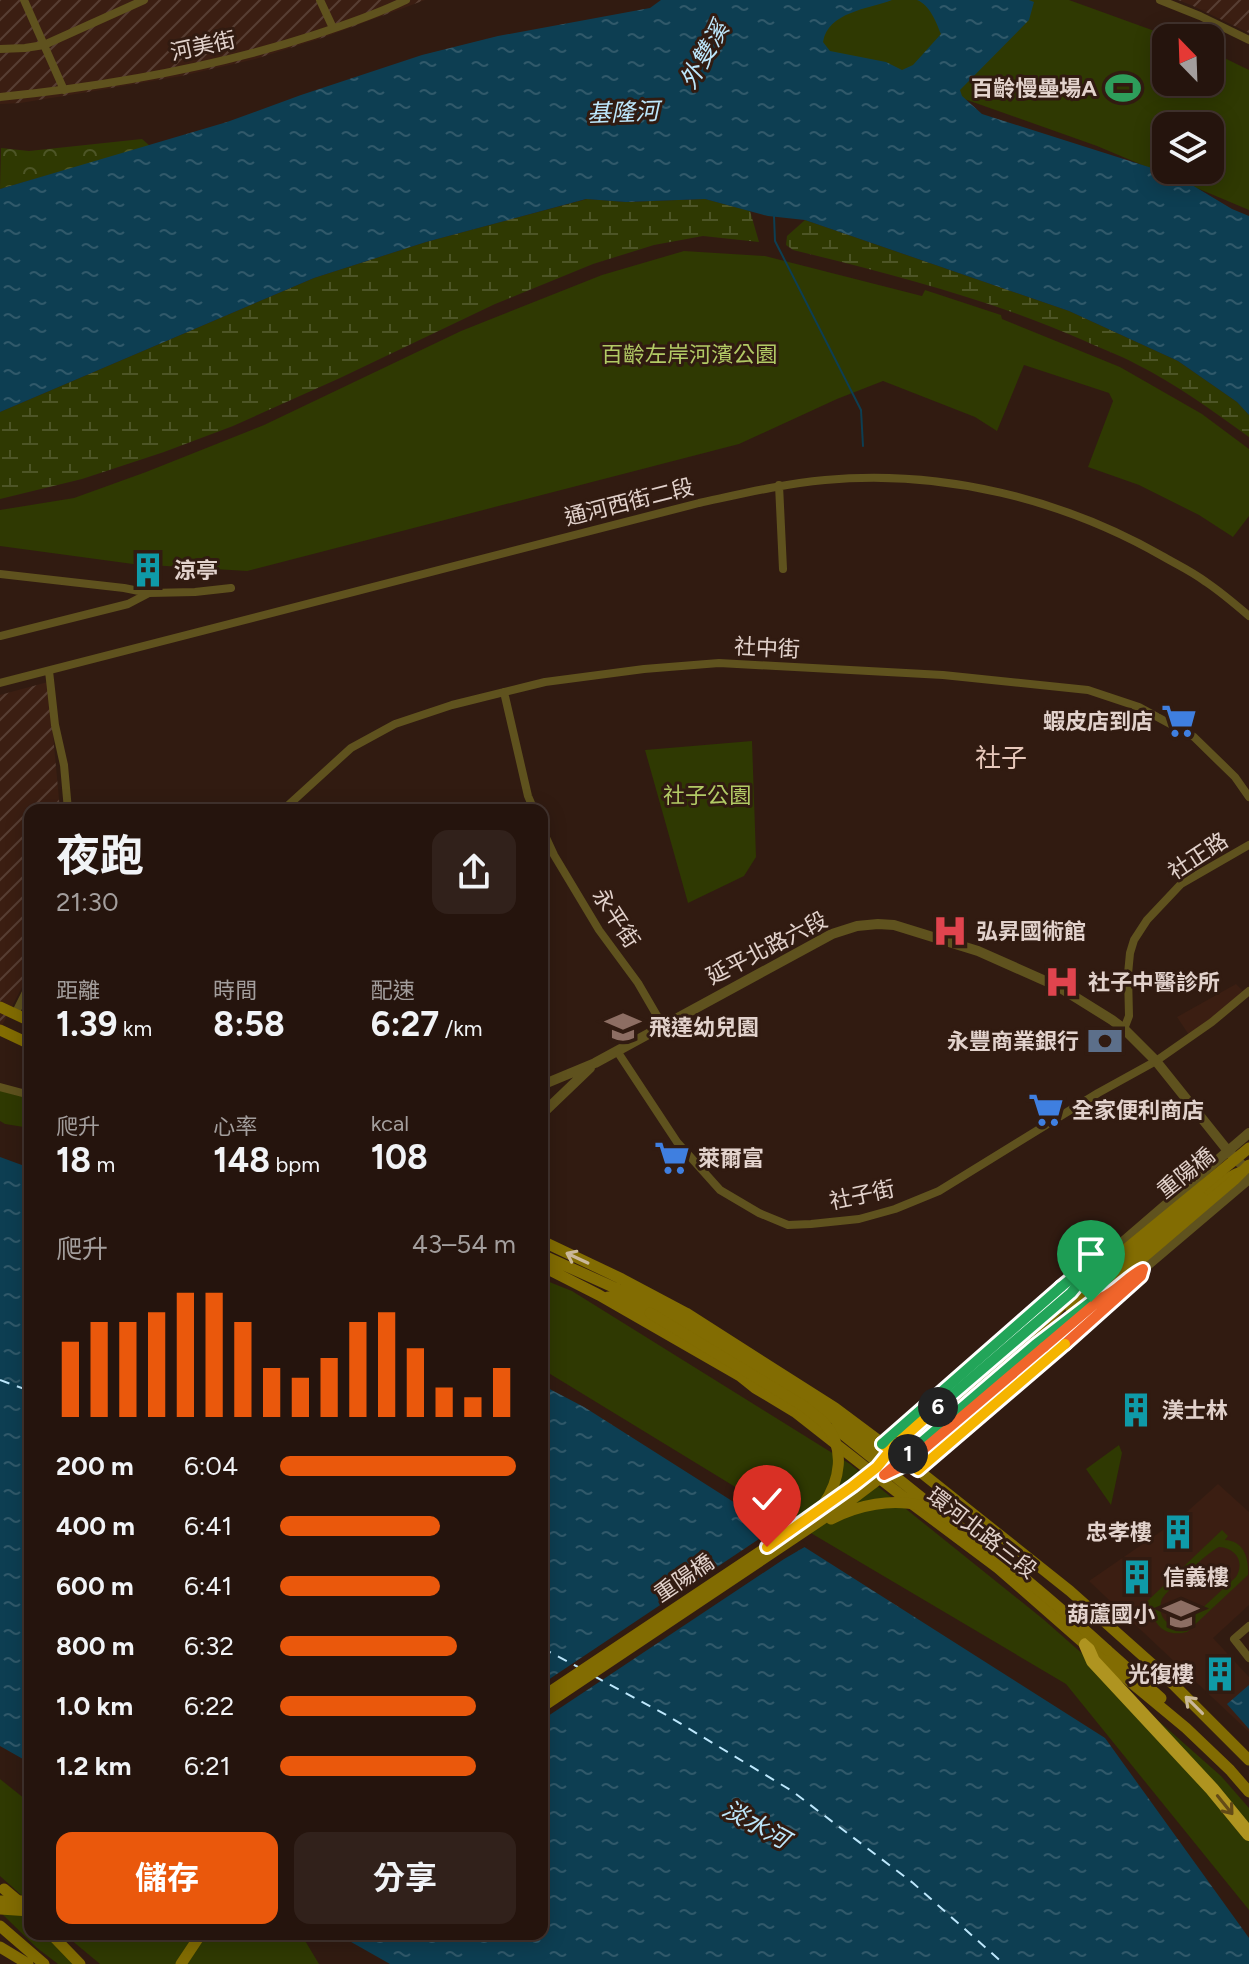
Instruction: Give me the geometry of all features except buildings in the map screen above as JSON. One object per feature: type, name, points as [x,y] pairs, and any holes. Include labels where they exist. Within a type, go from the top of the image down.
[{"type":"highway","points":[[1086,1645],[1093,1661],[1212,1789],[1249,1834]]},
{"type":"main road","points":[[0,1007],[24,1018]]},
{"type":"main road","points":[[0,1030],[24,1041]]},
{"type":"main road","name":"重陽橋","points":[[548,1693],[881,1471],[1027,1340],[1080,1287],[1249,1148]]},
{"type":"main road","points":[[897,1460],[1201,1197],[1231,1175],[1247,1172]]},
{"type":"main road","name":"重陽橋","points":[[548,1703],[832,1513],[1247,1172]]},
{"type":"main road","points":[[1201,1197],[1215,1176]]},
{"type":"main road","name":"環河北路三段","points":[[548,1244],[686,1313],[816,1394],[882,1444],[897,1460],[918,1470],[1086,1605],[1161,1672],[1249,1760]]},
{"type":"main road","points":[[548,1258],[644,1301],[795,1390],[897,1460],[911,1503]]},
{"type":"main road","name":"環河北路三段","points":[[548,1269],[740,1376],[795,1412],[998,1568],[1186,1728],[1249,1792]]},
{"type":"main road","points":[[881,1471],[905,1465],[1103,1297],[1143,1269]]},
{"type":"main road","points":[[881,1471],[894,1446],[1071,1293],[1086,1275]]},
{"type":"main road","points":[[599,1295],[624,1300],[650,1313],[805,1407],[826,1425],[837,1445],[840,1460],[831,1493],[819,1511]]},
{"type":"main road","points":[[740,1376],[758,1382],[823,1418],[907,1484],[984,1551],[998,1568]]},
{"type":"main road","points":[[772,1553],[837,1516],[859,1509],[898,1503],[922,1507],[952,1522],[1016,1570],[1176,1711],[1186,1728]]},
{"type":"main road","points":[[1,1892],[24,1899]]},
{"type":"main road","points":[[1,1892],[24,1907]]},
{"type":"main road","points":[[0,1909],[24,1911]]},
{"type":"main road","points":[[0,1926],[44,1964]]},
{"type":"main road","points":[[57,1940],[80,1964]]},
{"type":"main road","points":[[181,1964],[197,1940]]},
{"type":"main road","points":[[0,1947],[28,1964]]},
{"type":"street","points":[[24,0],[64,90]]},
{"type":"street","points":[[0,49],[44,45],[144,0]]},
{"type":"street","points":[[320,0],[333,28]]},
{"type":"street","name":"河美街","points":[[0,97],[64,90],[194,68],[263,51],[406,0]]},
{"type":"street","points":[[1160,0],[1249,40]]},
{"type":"street","name":"通河西街二段","points":[[0,683],[631,520],[779,485],[828,479],[907,478],[1002,492],[1068,512],[1129,537],[1204,580],[1249,616]]},
{"type":"street","points":[[779,485],[783,569]]},
{"type":"street","points":[[0,574],[149,593],[231,588]]},
{"type":"street","points":[[0,636],[128,604],[149,593]]},
{"type":"street","name":"社中街","points":[[290,804],[351,748],[395,724],[440,709],[569,678],[719,663],[941,674],[1088,690],[1139,707],[1194,737],[1235,777],[1249,797]]},
{"type":"street","points":[[49,671],[67,804]]},
{"type":"street","points":[[504,692],[531,804]]},
{"type":"street","name":"永平街","points":[[548,842],[599,930],[638,983],[663,1026]]},
{"type":"street","name":"社正路","points":[[1124,1029],[1129,1016],[1130,953],[1147,920],[1181,884],[1249,845]]},
{"type":"street","name":"延平北路六段","points":[[548,1083],[595,1063],[819,940],[857,926],[878,924],[907,928],[978,951],[1059,987],[1112,1020],[1156,1061],[1247,1172]]},
{"type":"street","points":[[1156,1061],[1212,1022],[1249,991]]},
{"type":"street","points":[[15,1014],[24,996]]},
{"type":"street","name":"社子街","points":[[617,1051],[664,1125],[709,1179],[720,1190],[759,1213],[788,1225],[859,1219],[919,1200],[1156,1061]]},
{"type":"street","name":"延平北路六段","points":[[548,1108],[595,1063]]},
{"type":"street","points":[[0,1087],[24,1093]]},
{"type":"street","points":[[882,1444],[1078,1273],[1086,1275],[1249,1133]]},
{"type":"street","points":[[918,1470],[1110,1305],[1141,1276],[1143,1269],[1202,1219],[1247,1172]]},
{"type":"street","points":[[1180,1193],[1202,1219]]},
{"type":"street","points":[[1249,1626],[1237,1637],[1249,1658]]},
{"type":"shaded area","points":[[0,0],[425,0],[255,59],[181,76],[0,104]]},
{"type":"shaded area","points":[[1178,0],[1249,0],[1249,33],[1191,5]]},
{"type":"shaded area","points":[[48,682],[59,804],[24,804],[24,983],[0,1029],[0,695]]},
{"type":"shaded area","points":[[1236,984],[1245,993],[1189,1035],[1177,1017]]},
{"type":"shaded area","name":"葫蘆國小","points":[[1218,1484],[1249,1512],[1249,1605],[1213,1638],[1249,1677],[1249,1732],[1089,1581],[1179,1519]]},
{"type":"green space","points":[[877,0],[1069,0],[1152,30],[1152,96],[1224,96],[1224,58],[1249,70],[1249,210],[1187,184],[1224,184],[1224,112],[1152,112],[1152,169],[1097,146],[820,48],[824,31],[834,15]]},
{"type":"green space","points":[[142,139],[150,146],[0,189],[1,148],[29,151]]},
{"type":"green space","points":[[587,199],[626,202],[705,199],[750,211],[759,242],[703,236],[654,245],[593,264],[495,304],[233,426],[82,479],[0,499],[0,412],[314,278],[426,242]]},
{"type":"green space","points":[[805,220],[1069,311],[1178,361],[1237,402],[1249,415],[1249,437],[1151,372],[1050,326],[941,289],[793,250],[786,245],[787,236]]},
{"type":"green space","name":"百齡左岸河濱公園","points":[[684,251],[765,256],[922,296],[925,290],[1001,315],[1002,319],[1120,367],[1202,414],[1249,449],[1249,516],[1233,537],[1199,515],[1139,485],[1088,467],[1113,401],[1109,393],[1024,365],[997,431],[975,417],[883,381],[739,444],[247,571],[133,564],[0,546],[0,510],[74,498],[146,472],[264,425],[461,331],[602,275]]},
{"type":"green space","name":"社子公園","points":[[752,741],[756,857],[744,876],[688,903],[645,750]]},
{"type":"green space","points":[[0,1090],[24,1095],[24,1127],[0,1121]]},
{"type":"green space","points":[[548,1281],[572,1291],[850,1464],[1043,1619],[1221,1776],[1249,1808],[1249,1910],[1066,1684],[548,1373]]},
{"type":"green space","points":[[1119,1445],[1122,1453],[1111,1505],[1086,1469]]},
{"type":"green space","points":[[1222,1530],[1228,1536],[1225,1540],[1237,1544],[1244,1552],[1248,1575],[1187,1632],[1167,1632],[1158,1625],[1151,1607],[1142,1614],[1138,1610]],"holes":[[[1219,1547],[1234,1553],[1239,1561],[1236,1577],[1185,1624],[1171,1625],[1163,1617],[1160,1608],[1162,1599],[1206,1556]]]},
{"type":"green space","points":[[0,1779],[24,1798],[24,1898],[0,1876]]},
{"type":"green space","points":[[0,1895],[24,1913],[24,1935],[0,1912]]},
{"type":"green space","points":[[29,1940],[52,1940],[74,1964],[58,1964]]},
{"type":"green space","points":[[71,1940],[305,1940],[319,1964],[100,1964]]},
{"type":"water","points":[[661,0],[892,0],[841,18],[826,32],[823,42],[830,51],[886,62],[902,70],[913,65],[941,34],[929,10],[917,0],[1034,2],[1029,20],[960,90],[962,96],[982,114],[1152,168],[1152,184],[1190,184],[1249,216],[1249,415],[1237,402],[1178,361],[1069,311],[805,220],[768,216],[705,199],[626,202],[586,199],[426,242],[314,278],[0,412],[0,189],[227,122],[422,55],[498,36],[650,8]]},
{"type":"water","points":[[0,1157],[24,1166],[24,1760],[0,1746]]},
{"type":"water","name":"淡水河","points":[[548,1388],[584,1407],[1105,1738],[1249,1938],[1249,1964],[390,1964],[348,1940],[548,1940]]},
{"type":"water","points":[[1249,1685],[1249,1729],[1227,1704]]},
{"type":"pier","points":[[776,1525],[808,1545],[548,1716],[548,1680]]},
{"type":"waterway","points":[[774,216],[775,241],[861,410],[863,446]]},
{"type":"ferry route","points":[[0,1380],[24,1389]]},
{"type":"ferry route","points":[[548,1651],[578,1667]]},
{"type":"ferry route","points":[[594,1676],[668,1716],[792,1791],[913,1883],[1004,1964]]},
{"type":"place","name":"百齡慢壘場A","points":[[1123,88]]},
{"type":"place","name":"涼亭","points":[[148,570]]},
{"type":"place","name":"蝦皮店到店","points":[[1179,721]]},
{"type":"place","name":"弘昇國術館","points":[[950,931]]},
{"type":"place","name":"社子中醫診所","points":[[1062,982]]},
{"type":"place","name":"飛達幼兒園","points":[[623,1027]]},
{"type":"place","name":"永豐商業銀行","points":[[1105,1041]]},
{"type":"place","name":"全家便利商店","points":[[1046,1110]]},
{"type":"place","name":"萊爾富","points":[[672,1158]]},
{"type":"place","name":"渼士林","points":[[1136,1410]]},
{"type":"place","name":"忠孝樓","points":[[1178,1532]]},
{"type":"place","name":"信義樓","points":[[1137,1577]]},
{"type":"place","name":"葫蘆國小","points":[[1181,1614]]},
{"type":"place","name":"光復樓","points":[[1220,1674]]},
{"type":"district","name":"社子","points":[[1001,758]]},
{"type":"route","points":[[767,1547],[877,1467],[894,1446],[1071,1293],[1089,1271],[1078,1273],[882,1444],[901,1456],[918,1470],[1099,1314],[1141,1276],[1143,1269],[1103,1297],[971,1409],[905,1465],[884,1475],[960,1410],[1035,1345],[1091,1302]]},
{"type":"water label","name":"外雙溪","points":[[704,55]]},
{"type":"water label","name":"基隆河","points":[[623,112]]}]
